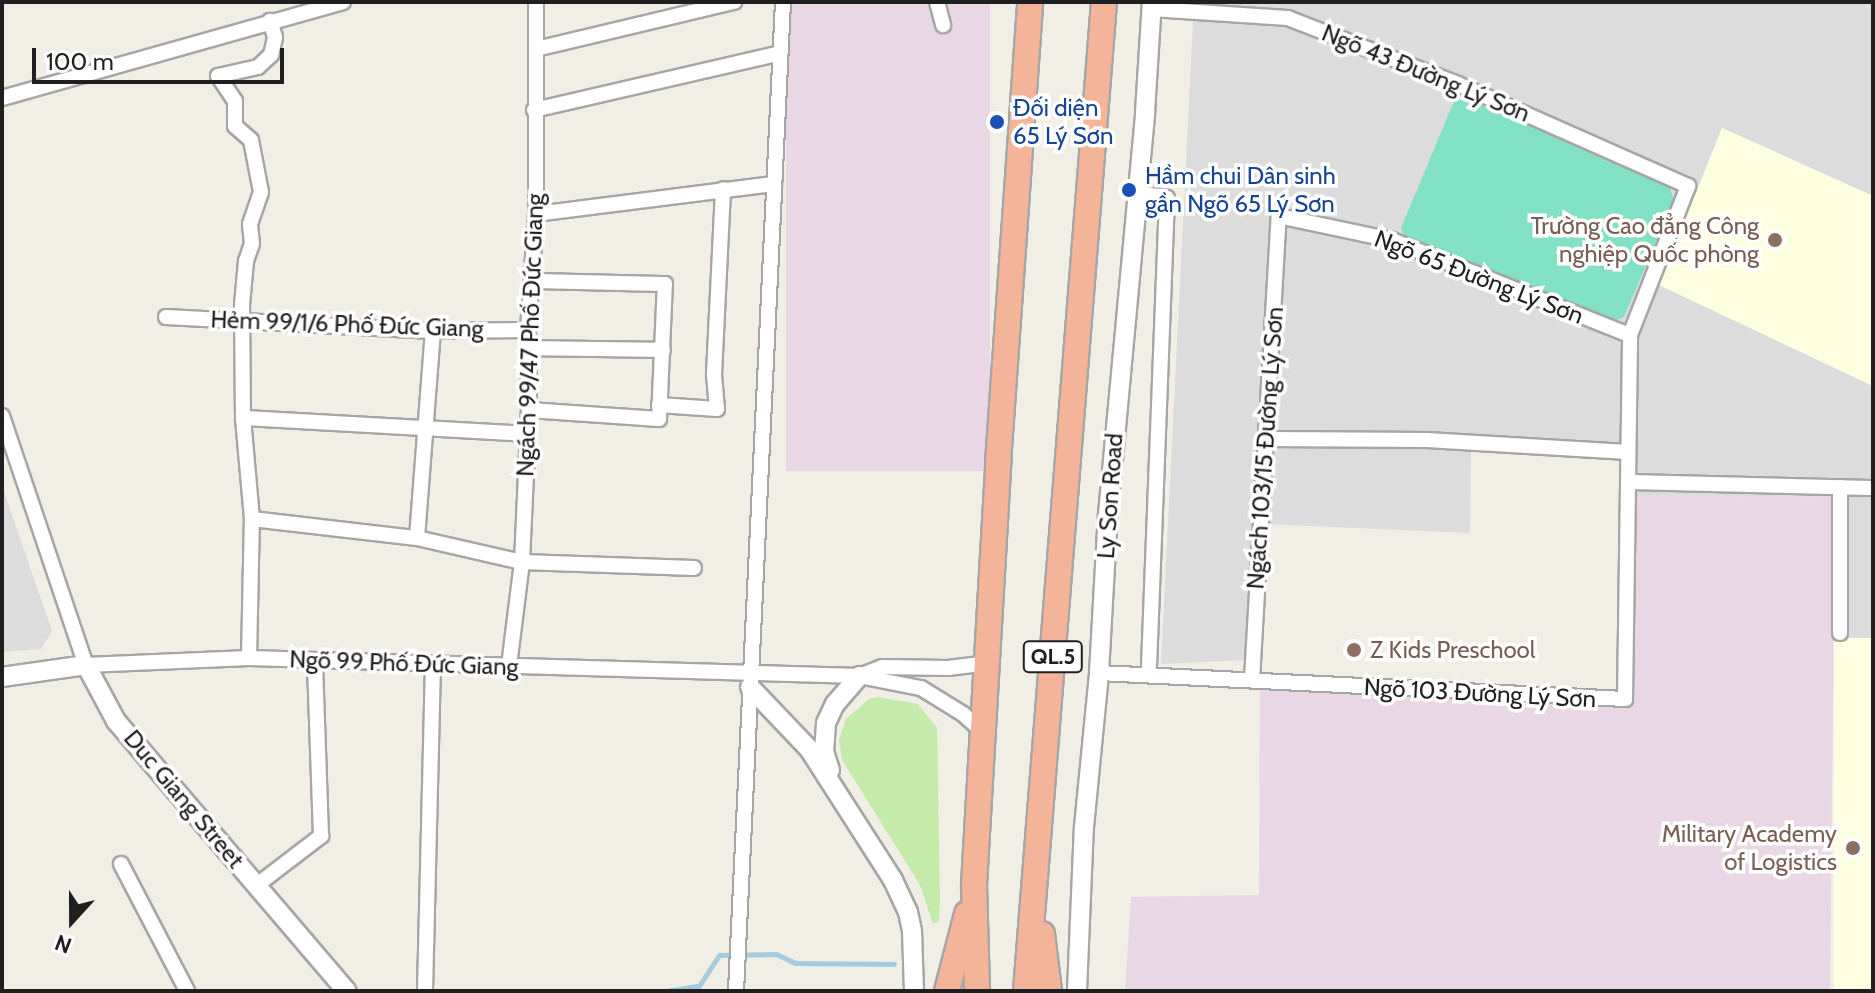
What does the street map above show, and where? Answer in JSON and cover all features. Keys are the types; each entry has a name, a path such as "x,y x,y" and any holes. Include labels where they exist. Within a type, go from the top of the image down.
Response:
{"highway":[{"name":"QL.5","path":"977,991 974,885 1030,2"},
{"name":"Ly Son Road","path":"1026,991 1037,884 1104,2"},
{"name":"Ly Son Road","path":"1037,884 1049,991"},
{"path":"947,991 974,885"}],"street":[{"path":"2,98 343,2"},
{"name":"Ngách 99/47 Phố Đức Giang","path":"509,666 522,562 529,410 528,330 536,214 536,2"},
{"path":"536,49 734,2"},
{"path":"736,991 783,2"},
{"path":"937,2 943,25"},
{"name":"Ngõ 43 Đường Lý Sơn","path":"1152,6 1288,18 1458,84 1688,186"},
{"name":"Ly Son Road","path":"1077,991 1084,827 1152,6"},
{"path":"249,658 252,519 243,418 243,320 246,261 252,244 250,224 261,192 251,140 235,126 235,101 218,76 258,67 271,55 275,37 270,21"},
{"path":"534,110 780,53"},
{"path":"536,214 774,184"},
{"name":"Ngõ 103 Đường Lý Sơn","path":"1099,673 1625,699 1630,335 1688,186"},
{"path":"529,410 659,412 717,409 714,374 723,189"},
{"path":"1137,193 1167,198 1149,675"},
{"name":"Ngõ 65 Đường Lý Sơn","path":"1279,216 1392,240 1630,335"},
{"name":"Ngách 103/15 Đường Lý Sơn","path":"1252,679 1256,563 1267,439 1279,216"},
{"path":"533,281 665,284 659,412"},
{"name":"Hẻm 99/1/6 Phố Đức Giang","path":"166,317 433,331 528,330"},
{"path":"417,538 433,331"},
{"path":"528,348 663,350"},
{"path":"2,416 6,443 86,665 2,677"},
{"path":"243,418 527,434"},
{"path":"1267,439 1427,440 1628,452"},
{"path":"1628,482 1873,488"},
{"path":"1840,487 1840,633"},
{"path":"252,519 417,538 522,562 694,568"},
{"name":"Ngõ 99 Phố Đức Giang","path":"86,665 249,658 723,673 750,680 859,676"},
{"path":"257,885 321,836 315,660"},
{"path":"860,830 828,768 824,733 835,704 859,676 882,667 948,668 987,663"},
{"path":"425,991 433,664"},
{"name":"Duc Giang Street","path":"86,665 116,721 347,991"},
{"path":"859,676 921,688 963,714 983,732"},
{"path":"750,680 803,742 893,880 908,912 914,952 914,991"},
{"path":"121,864 187,991"}],"shaded area":[{"path":"786,2 990,2 990,471 786,471"},
{"path":"1194,2 1873,2 1873,196 1722,128 1659,285 1873,386 1873,638 1834,640 1835,497 1636,495 1635,450 1471,438 1470,533 1262,524 1250,660 1161,664"},
{"name":"Trường Cao đẳng Công nghiệp Quốc phòng","path":"1722,128 1873,196 1873,386 1659,285"},
{"path":"2,486 52,631 41,649 2,652"},
{"path":"1636,495 1835,497 1830,991 1125,991 1131,897 1259,895 1260,690 1632,707"},
{"name":"Military Academy of Logistics","path":"1834,638 1873,638 1873,991 1834,991"}],"green space":[{"path":"1468,95 1666,177 1674,200 1624,317 1609,323 1406,242 1401,228 1455,99"},
{"path":"878,697 918,704 937,728 940,899 939,921 933,924 920,885 842,760 839,740 846,719 869,699"}],"waterway":[{"path":"666,991 699,986 719,955 776,954 795,963 894,964"}],"place":[{"name":"Đối diện 65 Lý Sơn","path":"997,122"},
{"name":"Hầm chui Dân sinh gần Ngõ 65 Lý Sơn","path":"1129,190"},
{"name":"Trường Cao đẳng Công nghiệp Quốc phòng","path":"1775,240"},
{"name":"Z Kids Preschool","path":"1354,650"},
{"name":"Military Academy of Logistics","path":"1853,848"}]}
